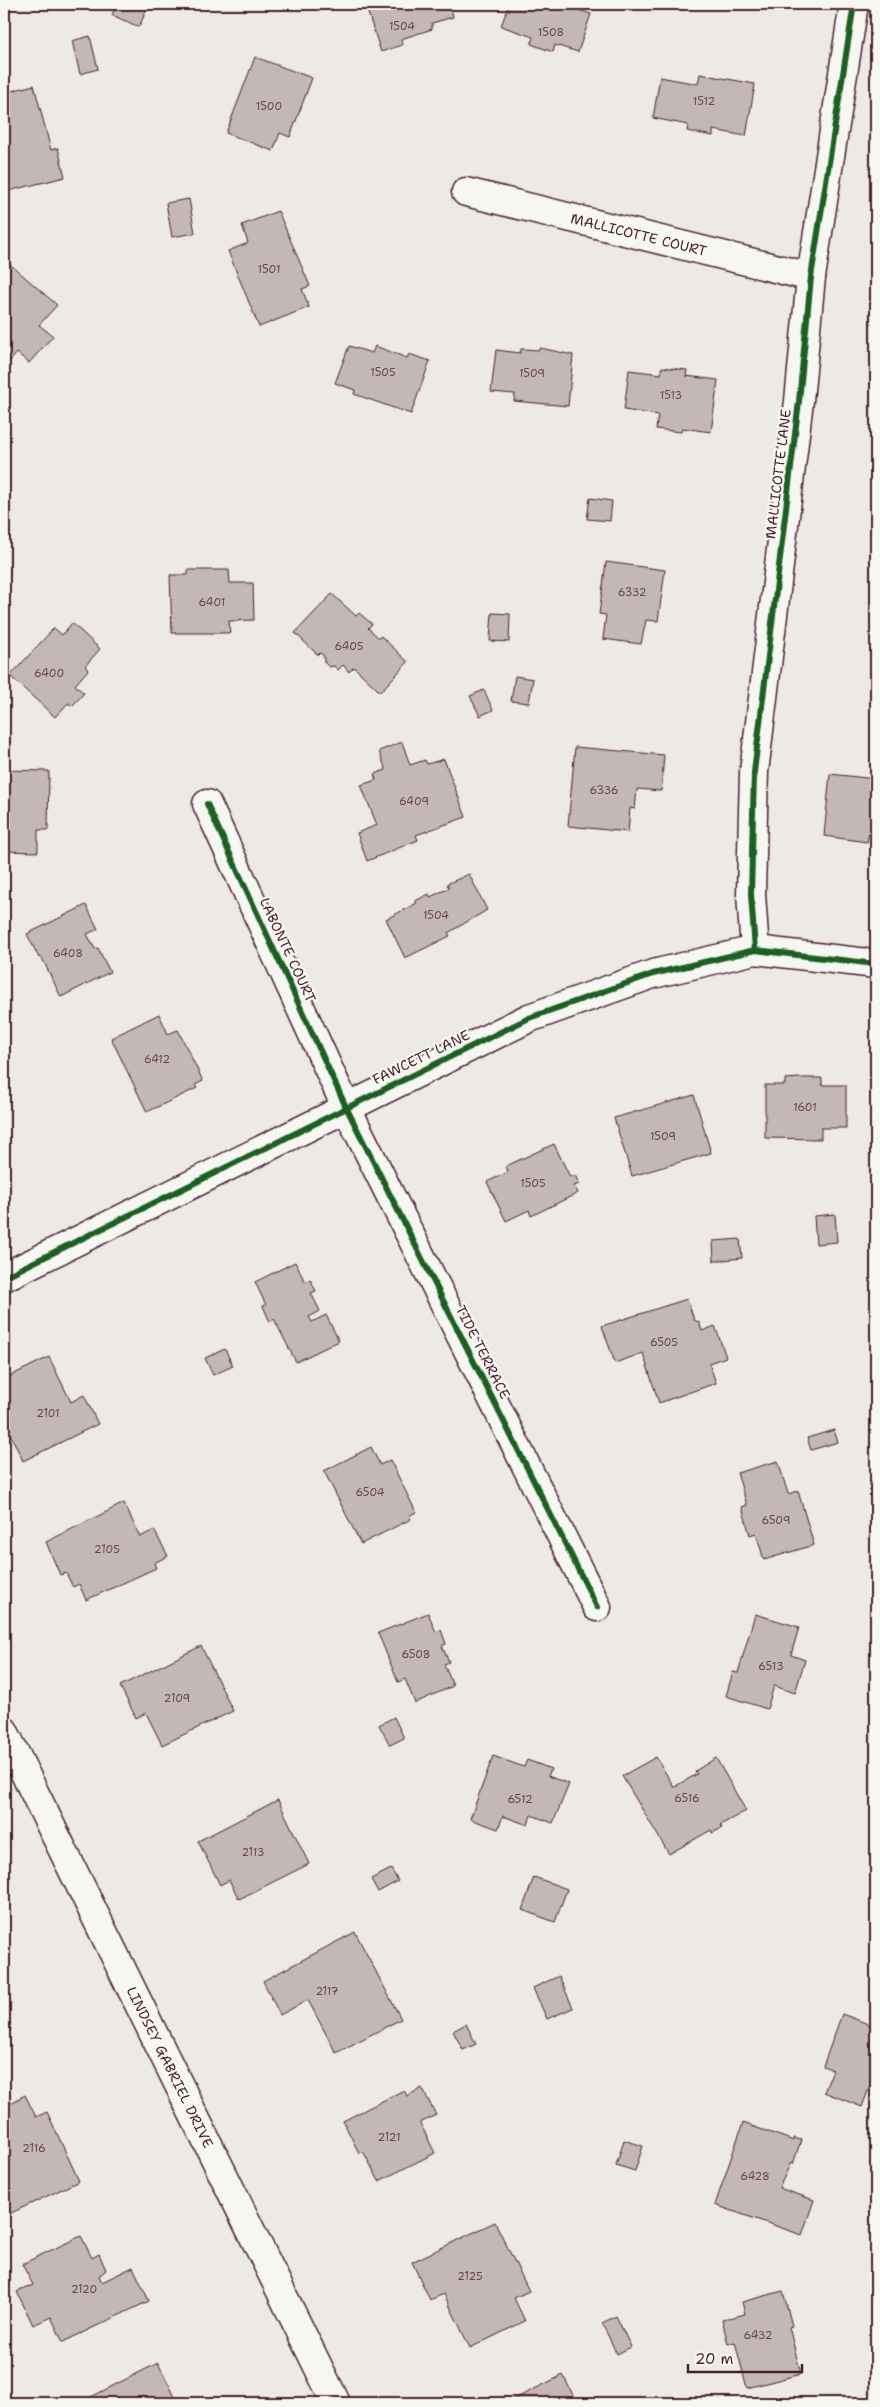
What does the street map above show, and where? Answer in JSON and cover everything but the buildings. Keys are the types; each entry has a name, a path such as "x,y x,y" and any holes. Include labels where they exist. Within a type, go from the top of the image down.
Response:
{"street":[{"name":"MALLICOTTE LANE","path":"755,950 751,894 754,772 799,402 811,277 854,4"},
{"name":"MALLICOTTE COURT","path":"466,192 811,277"},
{"name":"LABONTE COURT","path":"207,804 346,1107"},
{"name":"FAWCETT LANE","path":"4,1277 529,1018 653,974 755,950 876,964"},
{"name":"TIDE TERRACE","path":"346,1107 597,1607"},
{"name":"LINDSEY GABRIEL DRIVE","path":"4,1731 336,2403"}],"cycle path":[{"path":"755,950 751,894 754,772 799,401 811,277 854,4"},
{"path":"207,804 346,1107 597,1607"},
{"path":"4,1277 529,1018 653,974 755,950 876,964"}]}
